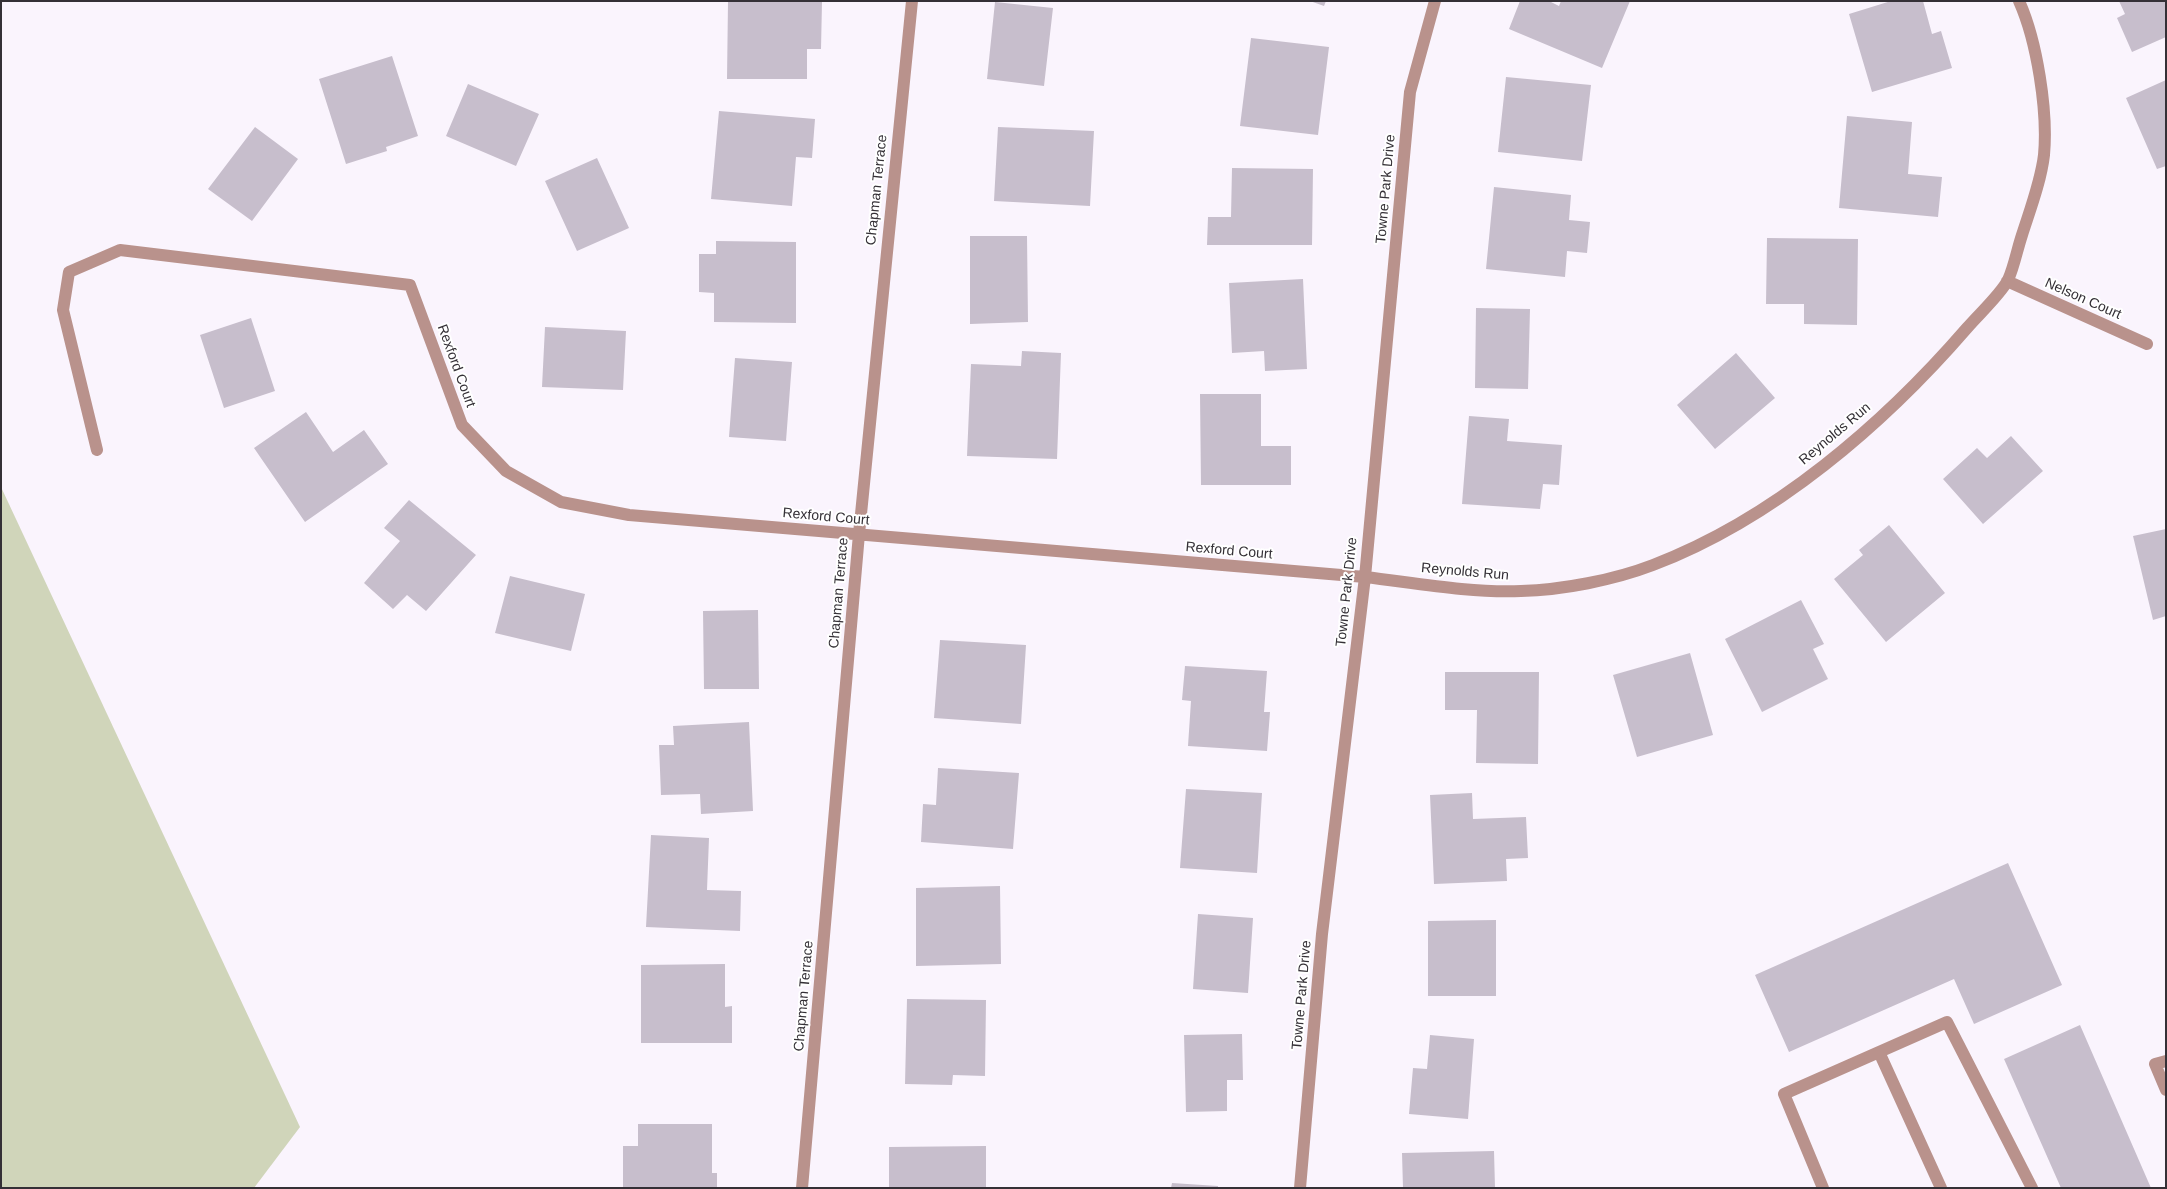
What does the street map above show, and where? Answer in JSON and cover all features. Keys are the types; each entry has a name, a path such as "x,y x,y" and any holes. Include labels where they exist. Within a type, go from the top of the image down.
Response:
{"street":[{"name":"Chapman Terrace","path":"802,1188 859,534 912,1"},
{"name":"Towne Park Drive","path":"1300,1188 1322,934 1364,577 1410,92 1434,1"},
{"name":"Reynolds Run","path":"1364,577 1464,588 1521,591 1583,584 1661,561 1709,539 1773,503 1824,465 1894,404 1948,350 2007,281 2044,155 2042,88 2027,18 2019,1"},
{"name":"Rexford Court","path":"98,450 63,310 69,272 120,250 410,285 462,425 506,470 560,502 629,516 1364,577"},
{"name":"Nelson Court","path":"2007,281 2147,344"},
{"path":"1823,1188 1784,1094 1946,1022 2032,1188"},
{"path":"1879,1052 1941,1188"},
{"path":"2166,1060 2155,1064 2166,1090"}],"green space":[{"path":"1,487 300,1127 254,1188 1,1188"}],"building":[{"path":"1310,1 1326,1 1324,6"},
{"path":"1520,1 1549,1 1559,6 1561,1 1630,1 1602,68 1509,29"},
{"path":"1891,1 1923,1 1932,34 1941,31 1952,68 1872,92 1849,14"},
{"path":"2119,1 2166,1 2166,37 2132,52 2117,18 2125,14"},
{"path":"728,2 822,2 821,49 807,49 807,79 727,79"},
{"path":"995,2 1053,8 1044,86 987,79"},
{"path":"1251,38 1329,47 1318,135 1240,126"},
{"path":"392,56 418,136 386,147 387,151 346,164 319,79"},
{"path":"1506,77 1591,85 1582,161 1498,152"},
{"path":"2166,80 2166,166 2157,169 2126,98"},
{"path":"468,84 539,114 516,166 446,136"},
{"path":"719,111 815,119 812,158 796,157 792,206 711,199"},
{"path":"1847,116 1912,122 1908,174 1942,177 1938,217 1839,208"},
{"path":"255,127 298,159 252,221 208,189"},
{"path":"998,127 1094,131 1090,206 994,201"},
{"path":"597,158 629,228 577,251 545,181"},
{"path":"1232,168 1313,169 1312,245 1207,245 1208,217 1231,217"},
{"path":"1494,187 1571,195 1569,220 1590,222 1587,253 1567,251 1565,277 1486,269"},
{"path":"970,236 1027,236 1028,322 970,324"},
{"path":"1767,238 1858,239 1857,325 1804,324 1804,304 1766,304"},
{"path":"716,241 796,242 796,323 714,322 714,293 699,292 699,254 716,254"},
{"path":"1303,279 1307,369 1265,371 1264,351 1232,353 1229,283"},
{"path":"1476,308 1530,309 1528,389 1475,388"},
{"path":"251,318 275,391 224,408 200,335"},
{"path":"545,327 626,331 623,390 542,387"},
{"path":"1022,351 1061,353 1057,459 967,456 971,364 1021,366"},
{"path":"1736,353 1775,398 1715,449 1677,405"},
{"path":"735,358 792,362 786,441 729,437"},
{"path":"1200,394 1261,394 1261,446 1291,446 1291,485 1201,485"},
{"path":"306,412 333,452 364,430 388,464 305,522 254,448"},
{"path":"1469,416 1509,419 1507,441 1562,445 1559,485 1543,484 1540,509 1462,504"},
{"path":"2011,436 2043,471 1983,524 1943,479 1977,448 1987,458"},
{"path":"409,500 476,555 426,611 407,595 393,609 364,583 400,541 384,528"},
{"path":"1889,525 1945,593 1886,642 1834,579 1863,555 1859,550"},
{"path":"2166,529 2166,616 2153,620 2133,536"},
{"path":"510,576 585,594 571,651 495,633"},
{"path":"1801,600 1824,644 1813,649 1828,679 1762,712 1725,639"},
{"path":"758,610 759,689 704,689 703,611"},
{"path":"940,640 1026,645 1021,724 934,718"},
{"path":"1690,653 1713,735 1637,757 1613,675"},
{"path":"1185,666 1267,671 1264,712 1270,712 1267,751 1188,746 1191,701 1182,700"},
{"path":"1445,672 1539,672 1538,764 1476,763 1477,710 1445,710"},
{"path":"749,722 753,811 701,814 700,794 661,795 659,745 674,745 673,726"},
{"path":"938,768 1019,773 1013,849 921,842 923,804 936,805"},
{"path":"1186,789 1262,793 1257,873 1180,868"},
{"path":"1472,793 1473,819 1526,817 1528,858 1506,859 1507,881 1434,884 1430,795"},
{"path":"651,835 709,838 707,890 741,891 740,931 646,927"},
{"path":"2008,863 2062,985 1974,1024 1954,979 1789,1052 1755,975"},
{"path":"1000,886 1001,964 916,966 916,888"},
{"path":"1198,914 1253,918 1248,993 1193,989"},
{"path":"1496,920 1496,996 1428,996 1428,921"},
{"path":"725,964 725,1007 732,1006 732,1043 641,1043 641,965"},
{"path":"907,999 986,1000 985,1076 953,1075 952,1085 905,1084"},
{"path":"2080,1025 2151,1188 2061,1188 2004,1059"},
{"path":"1242,1034 1243,1080 1227,1080 1227,1111 1186,1112 1184,1035"},
{"path":"1430,1035 1474,1039 1468,1119 1409,1114 1413,1068 1427,1069"},
{"path":"638,1124 712,1124 712,1173 717,1173 717,1188 623,1188 623,1146 638,1146"},
{"path":"986,1146 986,1188 889,1187 889,1147"},
{"path":"1494,1151 1495,1188 1403,1188 1402,1153"},
{"path":"1172,1183 1218,1186 1218,1188 1171,1188"}]}
